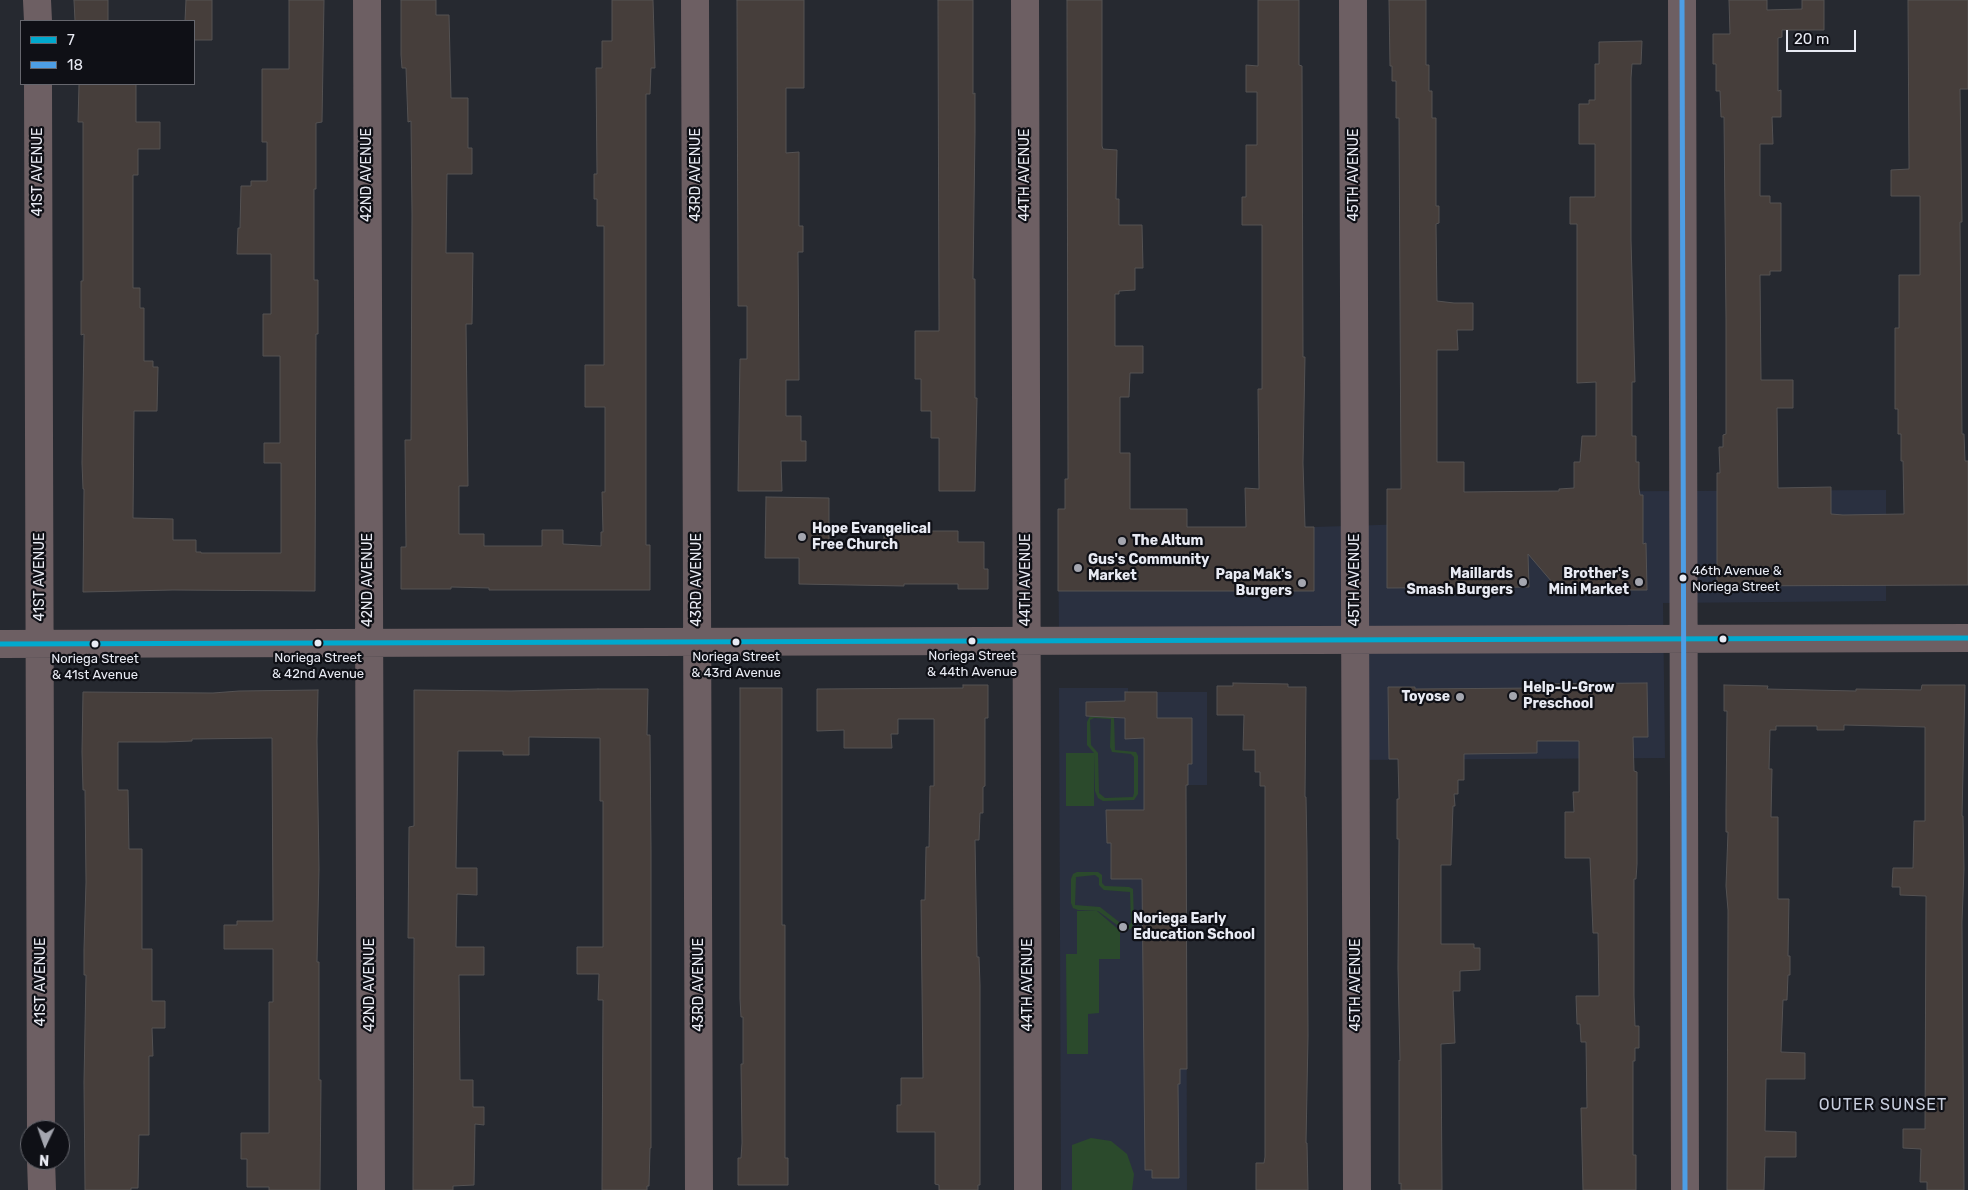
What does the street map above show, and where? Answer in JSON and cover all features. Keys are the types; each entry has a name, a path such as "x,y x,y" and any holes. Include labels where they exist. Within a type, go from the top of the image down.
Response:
{"street":[{"path":"38,0 38,20"},
{"name":"42ND AVENUE","path":"366,0 371,1190"},
{"name":"43RD AVENUE","path":"695,0 699,1190"},
{"name":"44TH AVENUE","path":"1025,0 1028,1190"},
{"name":"45TH AVENUE","path":"1353,0 1357,1190"},
{"path":"1682,0 1685,1190"},
{"name":"41ST AVENUE","path":"38,85 41,1120"},
{"path":"0,644 1968,638"},
{"path":"42,1170 42,1190"}],"shaded area":[{"path":"1886,490 1886,601 1663,603 1665,758 1356,760 1355,639 1059,640 1058,509 1187,509 1187,527 1314,527 1475,522 1475,492"},
{"name":"Noriega Early Education School","path":"1059,688 1128,688 1128,692 1207,692 1207,785 1186,785 1187,1190 1061,1190"}],"green space":[{"path":"1091,714 1114,717 1115,750 1136,752 1138,756 1138,794 1134,800 1103,801 1098,798 1095,791 1094,753 1087,745 1087,722","holes":["1094,718 1111,719 1110,747 1112,752 1131,754 1134,757 1133,797 1105,798 1099,793 1098,753 1091,745 1090,720"]},
{"path":"1066,753 1094,753 1094,806 1066,806"},
{"path":"1077,872 1098,872 1102,875 1102,883 1105,886 1129,887 1133,889 1134,923 1131,929 1124,930 1098,911 1073,908 1071,903 1071,879 1073,874","holes":["1095,875 1099,878 1099,885 1104,890 1130,892 1131,923 1128,926 1123,925 1100,907 1075,905 1076,877"]},
{"path":"1077,911 1097,911 1120,931 1120,959 1099,959 1099,1013 1088,1014 1088,1054 1067,1054 1066,954 1077,954"},
{"path":"1091,1138 1111,1141 1127,1154 1134,1174 1132,1190 1072,1190 1072,1145"}],"building":[{"path":"74,0 108,0 108,20 75,20"},
{"path":"186,0 212,0 212,40 195,40 195,20 185,20"},
{"path":"289,0 324,0 322,122 316,123 316,189 314,189 314,280 318,280 315,591 173,590 83,592 84,334 81,335 81,281 83,281 83,122 78,122 79,85 136,85 136,122 160,122 160,149 138,149 138,175 133,175 133,288 140,288 140,308 144,308 144,361 153,361 153,367 158,367 157,411 134,411 133,518 173,519 173,540 196,540 196,552 281,553 281,463 264,463 264,443 280,443 280,356 263,356 263,314 271,314 271,254 237,254 241,186 251,186 251,181 267,181 267,142 262,142 262,69 289,69"},
{"path":"401,0 436,0 436,15 449,15 451,98 468,98 468,148 472,148 472,174 447,174 446,253 473,253 472,324 466,324 468,486 459,486 459,534 484,534 484,546 542,546 542,530 563,530 563,544 601,546 601,532 603,532 602,492 605,492 605,407 585,407 585,365 604,365 604,226 597,226 597,199 594,199 594,174 597,174 596,68 602,68 602,41 612,41 612,0 653,0 655,68 651,68 650,94 646,94 646,545 650,545 650,590 489,590 489,588 451,587 451,589 401,589 401,547 406,547 405,440 411,440 412,214 411,121 408,122 406,68 402,68"},
{"path":"737,0 804,0 804,88 786,88 786,153 799,152 799,226 803,226 803,252 798,252 799,380 786,380 786,416 801,416 801,441 806,441 806,461 781,461 782,491 738,491 740,359 747,359 747,306 738,306"},
{"path":"938,0 973,0 975,133 973,279 975,279 975,398 977,398 975,491 939,491 939,438 931,438 931,411 921,411 921,379 915,379 915,331 939,331"},
{"path":"1067,0 1102,0 1102,146 1103,149 1117,150 1116,199 1119,199 1119,225 1142,225 1143,268 1135,268 1135,290 1119,291 1119,294 1115,294 1115,346 1143,346 1143,373 1130,373 1129,397 1120,397 1120,453 1130,453 1130,509 1187,509 1187,527 1246,527 1245,488 1259,489 1258,389 1262,389 1262,225 1242,225 1242,197 1246,197 1246,145 1257,145 1257,92 1246,92 1246,65 1258,66 1258,0 1299,0 1299,65 1302,66 1303,357 1305,357 1303,463 1305,527 1314,527 1314,591 1058,591 1058,509 1065,509 1065,479 1068,479"},
{"path":"1389,0 1426,0 1426,65 1429,65 1429,91 1432,91 1432,118 1436,118 1436,206 1439,206 1439,223 1436,224 1437,301 1473,303 1473,330 1457,330 1458,350 1437,350 1437,462 1464,462 1464,492 1559,491 1559,489 1574,488 1574,462 1580,462 1582,436 1596,436 1596,382 1577,383 1577,224 1570,224 1570,197 1595,197 1595,144 1579,144 1579,104 1589,104 1589,100 1595,100 1595,64 1599,64 1599,42 1642,41 1641,64 1632,64 1631,78 1631,240 1635,382 1632,382 1632,436 1636,436 1639,488 1640,495 1643,495 1643,544 1646,543 1647,590 1568,590 1564,596 1528,554 1529,587 1387,588 1387,489 1401,489 1399,118 1396,118 1396,81 1392,81 1392,66 1390,66"},
{"path":"1729,0 1767,0 1767,10 1802,9 1802,0 1824,0 1824,30 1782,30 1782,37 1778,38 1778,91 1781,90 1781,117 1772,117 1773,144 1760,144 1760,196 1770,196 1770,203 1781,203 1781,271 1770,271 1770,275 1760,275 1761,380 1793,380 1793,408 1777,408 1778,488 1831,487 1831,514 1843,515 1904,514 1901,434 1898,434 1898,409 1895,409 1895,328 1899,328 1899,275 1920,275 1920,196 1891,196 1891,170 1909,169 1908,0 1968,0 1968,89 1960,89 1962,222 1960,222 1962,434 1964,434 1965,461 1968,461 1968,585 1717,586 1717,473 1720,473 1719,447 1723,447 1723,435 1726,434 1726,319 1724,117 1721,117 1720,91 1716,91 1716,64 1713,64 1713,34 1730,34"},
{"path":"766,497 829,498 829,542 884,543 884,531 958,531 958,542 984,542 984,569 988,569 988,589 958,589 958,584 904,584 904,586 799,584 799,558 765,558"},
{"path":"1233,683 1288,684 1288,687 1306,687 1305,797 1308,1036 1306,1143 1308,1190 1256,1190 1256,1163 1264,1163 1265,1157 1265,786 1260,786 1260,772 1255,772 1255,750 1243,750 1244,715 1217,715 1217,686 1233,686"},
{"path":"1647,683 1648,737 1633,737 1634,771 1637,772 1637,864 1636,879 1634,879 1634,996 1635,1026 1639,1026 1639,1048 1635,1048 1635,1061 1633,1061 1633,1155 1636,1155 1636,1190 1583,1190 1581,1108 1587,1108 1586,1042 1581,1042 1580,1024 1577,1024 1576,996 1599,996 1598,933 1593,933 1590,858 1565,858 1565,812 1574,812 1573,792 1579,792 1579,741 1537,741 1537,753 1464,754 1464,780 1458,780 1458,794 1454,794 1455,806 1453,806 1451,865 1441,865 1441,944 1474,944 1474,948 1480,948 1480,970 1460,971 1460,991 1453,991 1455,1043 1441,1044 1442,1190 1401,1190 1401,1183 1399,1184 1398,759 1389,759 1388,687 1415,687 1415,689 1536,688 1536,684"},
{"path":"963,685 988,685 988,718 985,718 983,813 980,813 979,840 975,840 977,957 979,957 980,985 980,1185 978,1185 978,1190 939,1190 939,1185 935,1184 935,1132 897,1132 897,1105 901,1105 901,1078 923,1078 921,900 925,900 926,847 929,847 930,786 934,786 934,719 898,719 898,734 891,734 892,748 844,748 844,730 817,731 817,689 963,688"},
{"path":"1724,685 1768,686 1767,689 1856,691 1856,689 1921,690 1922,685 1965,685 1962,816 1964,869 1962,922 1964,1190 1927,1190 1927,1182 1920,1182 1921,1149 1903,1148 1903,1129 1925,1129 1926,896 1900,895 1900,887 1892,887 1893,868 1913,868 1914,821 1925,821 1925,727 1844,725 1844,730 1817,730 1817,726 1776,726 1776,730 1770,730 1769,769 1772,769 1771,817 1778,817 1778,899 1789,899 1788,956 1790,956 1790,975 1788,975 1787,1000 1783,1000 1781,1052 1805,1053 1805,1079 1766,1079 1765,1131 1796,1132 1796,1157 1765,1157 1764,1190 1727,1190 1728,910 1726,886 1728,832 1726,832 1727,711 1724,711"},
{"path":"740,688 782,688 782,925 785,925 785,1158 788,1158 788,1185 738,1185 738,1158 741,1158 742,1143 741,1064 743,1064 743,1017 741,1017 740,999"},
{"path":"648,689 647,735 650,735 651,850 651,1148 649,1186 647,1186 647,1190 602,1190 603,1000 598,1000 599,974 577,974 577,947 603,947 603,801 600,801 600,738 529,737 529,755 503,755 503,751 458,751 456,868 477,868 477,895 457,894 456,947 484,947 484,975 459,975 460,1080 473,1080 473,1107 484,1107 484,1125 475,1124 474,1185 453,1186 453,1190 413,1190 414,938 408,938 409,827 414,826 414,690 511,691"},
{"path":"318,690 319,869 317,962 319,962 319,1080 321,1080 320,1190 269,1190 269,1187 247,1187 247,1159 241,1159 241,1133 269,1133 269,1002 273,1002 273,949 224,949 224,925 237,925 237,921 273,921 272,738 118,742 118,790 128,790 129,849 142,849 142,949 152,949 152,1001 165,1001 165,1028 152,1028 153,1056 149,1056 149,1135 139,1135 138,1188 131,1188 131,1190 85,1190 84,1082 86,975 84,975 84,949 86,882 85,790 83,790 82,752 83,692 213,693"},
{"path":"1125,692 1157,692 1157,718 1192,718 1192,764 1188,764 1188,785 1186,785 1187,1069 1180,1069 1180,1084 1178,1084 1179,1178 1152,1178 1152,1170 1145,1170 1142,879 1111,879 1111,843 1107,843 1106,810 1144,810 1144,738 1125,739 1125,718 1086,716 1086,702 1125,701"}],"transit line":[{"name":"18","path":"1682,0 1685,1190"},
{"name":"7","path":"0,644 1968,638"}],"place":[{"name":"Hope Evangelical Free Church","path":"802,537"},
{"name":"The Altum","path":"1122,541"},
{"name":"Gus's Community Market","path":"1078,568"},
{"name":"46th Avenue & Noriega Street","path":"1683,578"},
{"name":"Maillards Smash Burgers","path":"1523,582"},
{"name":"Brother's Mini Market","path":"1639,582"},
{"name":"Papa Mak's Burgers","path":"1302,583"},
{"name":"Noriega Street & 44th Avenue","path":"972,641"},
{"name":"Noriega Street & 43rd Avenue","path":"736,642"},
{"name":"Noriega Street & 42nd Avenue","path":"318,643"},
{"name":"Noriega Street & 41st Avenue","path":"95,644"},
{"name":"Help-U-Grow Preschool","path":"1513,696"},
{"name":"Toyose","path":"1460,697"},
{"name":"Noriega Early Education School","path":"1123,927"}],"district":[{"name":"OUTER SUNSET","path":"1883,1105"}]}
